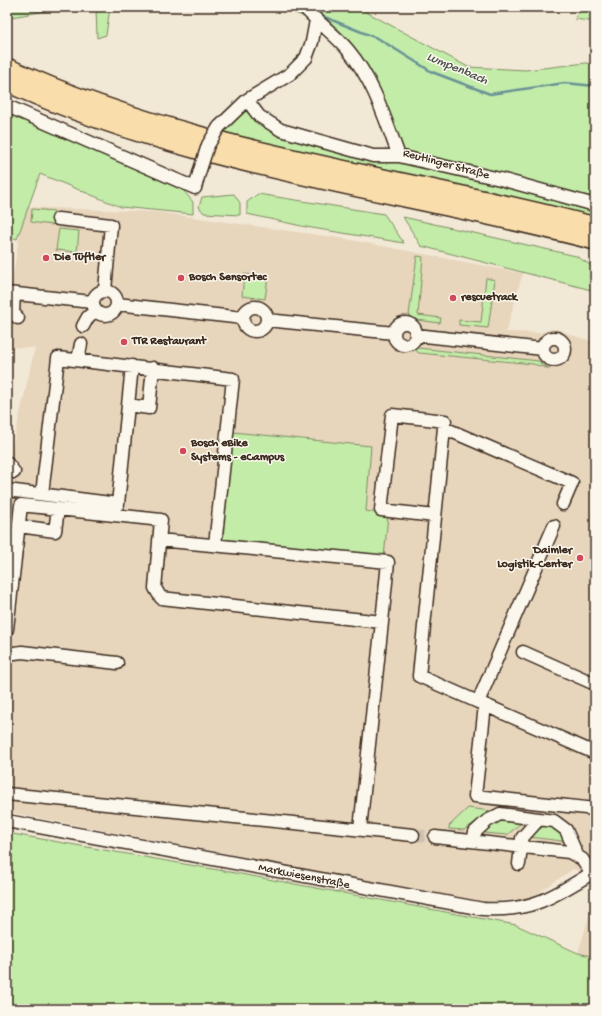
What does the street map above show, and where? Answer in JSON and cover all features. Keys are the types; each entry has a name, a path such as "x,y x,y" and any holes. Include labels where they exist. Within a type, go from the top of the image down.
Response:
{"highway":[{"path":"7,67 104,106 200,135 595,226"},
{"path":"7,83 108,124 219,156 595,242"}],"street":[{"name":"Reutlinger Straße","path":"304,7 347,49 365,73 374,91 399,156 500,179 595,205"},
{"path":"7,106 195,188 208,145 219,127 247,100 290,74 306,58 312,42 316,20"},
{"path":"247,100 259,116 281,130 372,156 399,156"},
{"path":"58,219 111,225 105,290"},
{"path":"18,318 13,312 10,294 94,307 100,314 110,314 117,304 116,298 112,292 105,290 96,294 94,307 83,326"},
{"path":"117,304 243,318 245,325 252,330 261,329 267,320 394,333 397,326 406,323 414,328 416,335 543,349"},
{"path":"78,360 81,344"},
{"path":"42,494 58,358 153,368 233,379 215,545"},
{"path":"7,490 118,504 132,366"},
{"path":"128,405 149,408 153,368"},
{"path":"435,516 381,510 392,415 445,421"},
{"path":"563,504 572,483 444,428 419,676 595,753"},
{"path":"7,629 23,492"},
{"path":"21,505 161,520 155,588 160,598 382,622"},
{"path":"19,526 55,531 58,509"},
{"path":"554,526 481,704 475,796 595,809"},
{"path":"159,540 388,562 360,829"},
{"path":"7,654 22,652 117,663"},
{"path":"522,652 595,684"},
{"path":"7,794 413,835"},
{"path":"473,841 475,832 487,821 500,814 554,821 563,826 577,855"},
{"path":"519,864 522,838 539,819"},
{"name":"Markwiesenstraße","path":"7,821 483,909 516,909 540,902 563,891 593,872"},
{"path":"435,837 569,852 582,859 593,872"}],"shaded area":[{"path":"24,207 156,212 346,239 521,273 523,272 506,332 540,333 557,329 595,342 595,879 573,869 531,898 484,902 7,812 7,471 35,348 7,347 7,312"},
{"path":"595,898 595,957 578,953"}],"green space":[{"path":"7,7 68,7 12,17 7,25"},
{"path":"96,7 110,7 106,35 97,38"},
{"path":"281,7 357,7 468,67 526,70 586,63 595,64 595,201 412,157 401,149 368,71 309,19"},
{"path":"580,10 595,10 595,22 575,19"},
{"path":"247,110 256,118 395,160 499,183 595,209 595,218 225,134 236,116"},
{"path":"7,112 183,190 193,202 193,214 121,207 40,174 17,239 7,236 7,192 11,178 7,164"},
{"path":"234,194 240,203 240,215 204,213 199,207 202,197"},
{"path":"258,194 384,214 404,243 306,227 247,214 247,202"},
{"path":"32,209 54,211 52,225 31,222"},
{"path":"403,217 576,256 595,268 595,291 421,246"},
{"path":"59,229 79,231 77,252 56,250"},
{"path":"417,256 423,257 418,315 441,318 440,323 417,320 409,315"},
{"path":"244,274 268,277 265,299 242,296"},
{"path":"486,278 495,280 488,328 459,325 459,320 481,322"},
{"path":"418,348 539,361 541,364 550,369 533,364 419,353 415,350"},
{"path":"233,432 371,446 366,511 388,515 384,558 221,539"},
{"path":"468,808 491,811 464,830 449,829 449,826"},
{"path":"498,820 518,822 520,824 507,835 485,833 486,827"},
{"path":"544,826 553,826 563,835 562,841 529,837"},
{"path":"7,833 230,872 516,925 578,953 595,957 595,1009 7,1009"}],"waterway":[{"name":"Lumpenbach","path":"322,16 379,39 432,72 490,94 565,83 595,86"}],"tunnel":[{"path":"413,835 435,837"}],"place":[{"name":"Die Tüftler","path":"46,258"},
{"name":"Bosch Sensortec","path":"181,278"},
{"name":"rescuetrack","path":"453,298"},
{"name":"TTR Restaurant","path":"124,342"},
{"name":"Bosch eBike Systems - eCampus","path":"183,451"},
{"name":"Daimler Logistik-Center","path":"580,558"}]}
